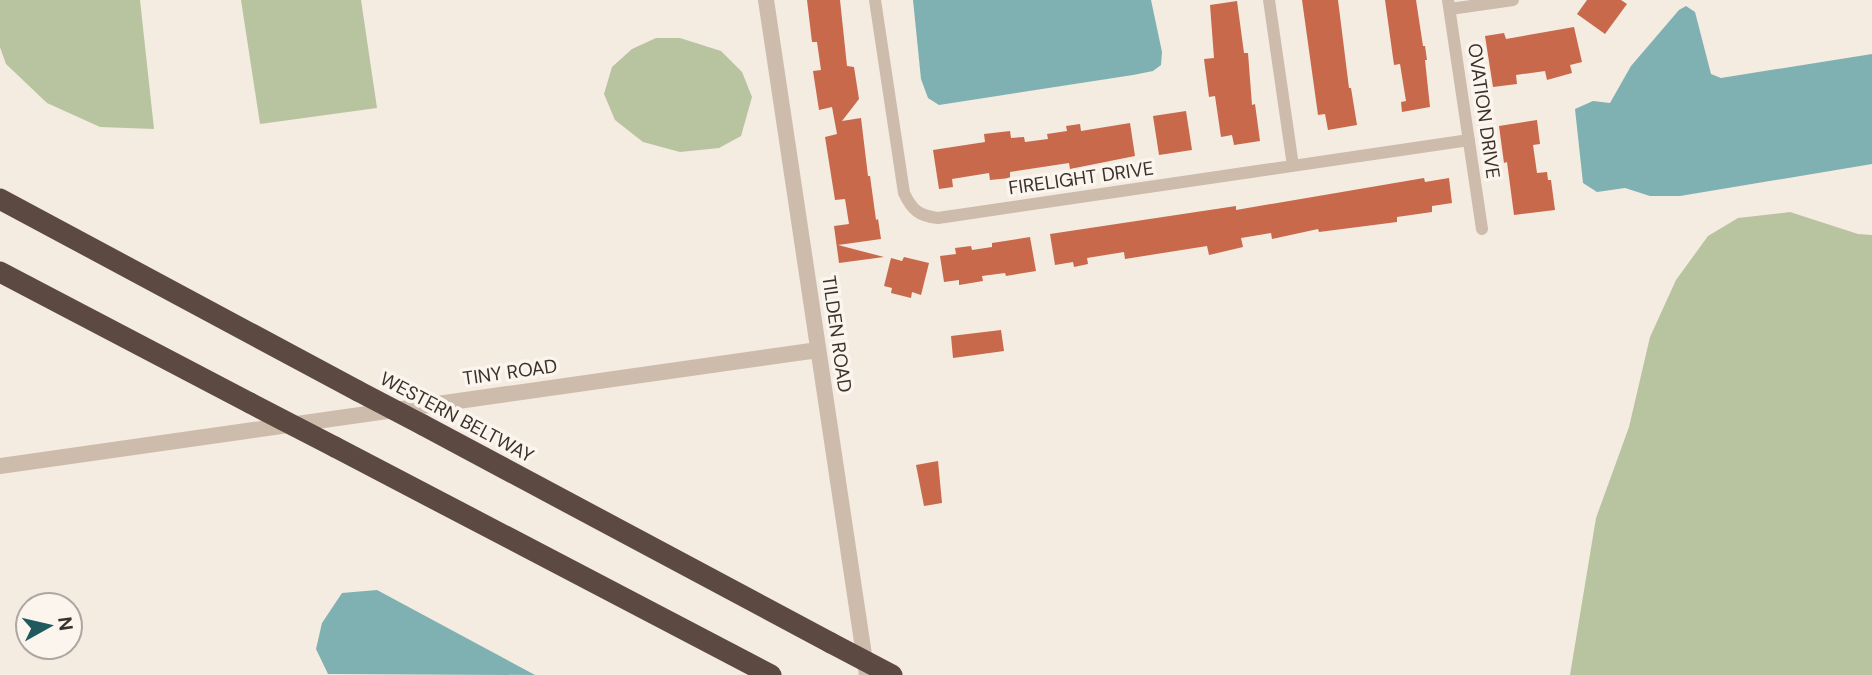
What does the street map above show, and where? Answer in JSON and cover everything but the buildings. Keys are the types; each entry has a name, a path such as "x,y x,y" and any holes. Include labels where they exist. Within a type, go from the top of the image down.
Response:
{"highway":[{"name":"WESTERN BELTWAY","path":"0,199 892,675"},
{"path":"0,272 771,675"}],"street":[{"name":"TILDEN ROAD","path":"766,0 867,675"},
{"name":"FIRELIGHT DRIVE","path":"875,0 904,193 911,207 922,216 938,218 1469,141"},
{"path":"1269,0 1293,166"},
{"path":"1449,5 1513,0"},
{"name":"OVATION DRIVE","path":"1449,5 1482,229"},
{"name":"TINY ROAD","path":"0,466 818,350"}],"green space":[{"path":"0,0 140,0 154,129 100,127 47,103 6,64 0,47"},
{"path":"241,0 361,0 377,108 260,124"},
{"path":"656,38 680,38 721,51 742,72 752,97 741,136 719,148 680,152 643,142 615,120 604,94 612,67 632,49"},
{"path":"1790,212 1858,234 1872,235 1872,675 1570,675 1596,518 1629,427 1650,337 1676,280 1708,236 1738,218"}],"water":[{"path":"913,0 1151,0 1162,52 1161,65 1153,71 1133,75 939,105 928,98 921,79"},
{"path":"1686,6 1695,12 1711,74 1721,78 1872,54 1872,164 1680,196 1650,196 1625,188 1597,192 1583,183 1575,109 1593,101 1610,103 1631,66 1679,10"},
{"path":"377,590 535,675 328,674 316,649 322,623 342,593"}]}
